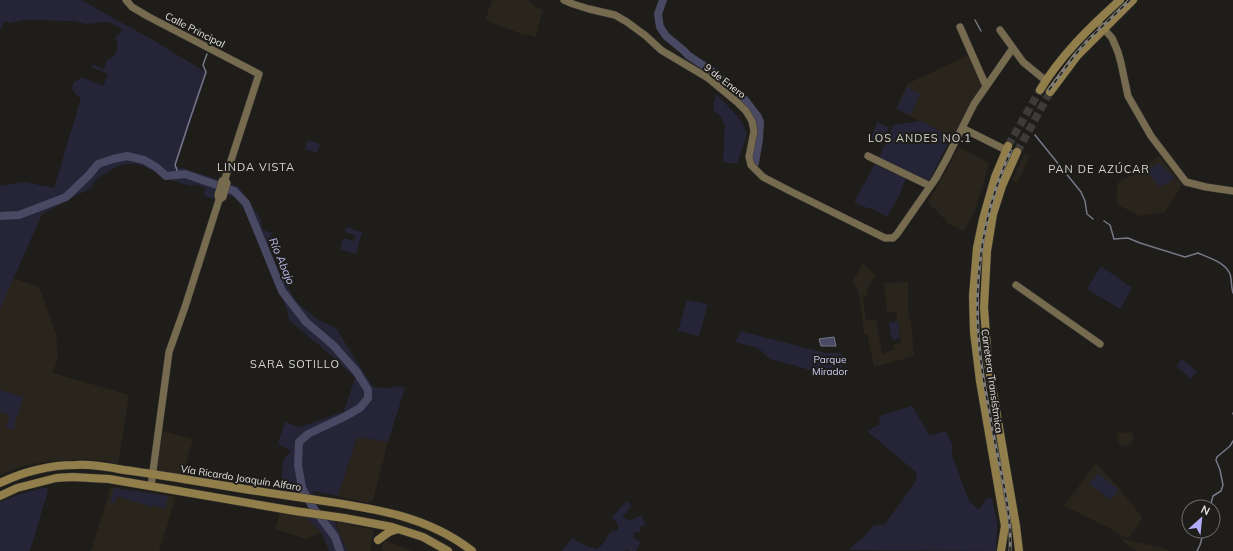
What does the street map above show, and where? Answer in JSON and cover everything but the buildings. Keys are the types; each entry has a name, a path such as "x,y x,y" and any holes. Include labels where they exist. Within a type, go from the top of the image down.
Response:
{"main road":[{"path":"1040,90 1045,80 1062,58 1097,21 1120,0"},
{"path":"1050,92 1077,56 1133,0"},
{"name":"Carretera Transístmica","path":"1002,551 1005,526 975,347 973,302 976,262 983,219 991,188 1007,148"},
{"name":"Carretera Transístmica","path":"1017,152 1002,186 993,214 987,251 984,306 988,363 1018,538 1018,551"},
{"name":"Vía Ricardo Joaquín Alfaro","path":"0,483 12,478 60,466 93,465 282,496 374,509 404,516 425,524 449,535 472,551"},
{"path":"0,496 18,488 56,478 78,477 109,479 382,525 399,529 428,540 448,551"},
{"path":"341,517 368,516 371,515 374,509"},
{"path":"382,525 385,512"},
{"path":"1005,526 1006,551"},
{"path":"378,540 389,532 399,529"}],"street":[{"name":"Calle Principal","path":"126,0 132,7 149,17 259,74 186,307 170,352 153,474"},
{"name":"9 de Enero","path":"564,0 573,4 615,15 635,27 661,50 708,78 722,89 741,107 752,121 754,131 749,157 751,165 763,177 885,238 890,238 897,234 928,189"},
{"path":"1097,21 1112,38 1122,63 1128,96 1160,150 1186,182 1233,192"},
{"path":"960,27 986,86"},
{"path":"1000,30 1023,62 1045,80"},
{"path":"868,156 928,189 945,161 974,104 1013,48"},
{"path":"962,128 1007,148"},
{"path":"1016,284 1100,344"},
{"path":"151,486 153,474"}],"shaded area":[{"path":"492,0 528,0 543,10 536,37 524,35 485,20"},
{"path":"969,55 984,86 955,139 896,109 907,84"},
{"path":"959,147 989,163 976,208 964,231 949,224 928,202"},
{"path":"1024,154 1030,156 1017,183 1012,180"},
{"path":"1159,156 1182,185 1165,212 1140,216 1120,206 1116,201 1118,183 1125,178 1132,176"},
{"path":"42,214 13,278 39,287 56,334 58,356 53,373 129,395 118,464 106,461 82,459 43,462 20,467 0,475 0,220"},
{"path":"863,264 876,275 866,291 868,293 863,299 866,320 876,320 882,354 894,349 893,345 901,342 896,312 887,312 884,283 908,282 908,310 911,323 914,356 874,367 867,334 864,334 860,299 857,288 852,282"},
{"path":"163,431 193,439 183,474 157,470"},
{"path":"1132,432 1134,439 1128,446 1125,447 1119,444 1117,433"},
{"path":"357,437 388,442 373,500 367,503 338,496"},
{"path":"1096,463 1119,488 1143,518 1129,538 1121,536 1109,528 1064,506"},
{"path":"111,487 176,497 159,551 91,551"},
{"path":"280,513 305,516 322,533 306,539 275,529"},
{"path":"337,522 374,530 370,551 347,551 337,528"},
{"path":"1123,539 1171,551 1137,551 1122,541"},
{"path":"384,540 412,551 381,551"}],"green space":[{"path":"0,0 82,0 153,40 207,73 176,166 220,180 214,199 204,196 205,188 194,184 192,186 185,185 141,165 125,164 116,167 95,181 91,188 42,214 0,309 0,186 25,182 54,188 81,98 77,96 72,89 74,82 82,77 103,86 108,74 91,67 92,64 104,69 107,60 113,57 117,51 117,41 115,38 123,30 110,22 87,24 72,21 23,20 9,23 5,21 0,30"},
{"path":"907,87 920,94 910,115 897,109"},
{"path":"716,94 742,122 747,134 737,164 723,162 725,125 720,116 713,110"},
{"path":"921,121 951,137 929,181 879,158 893,125"},
{"path":"877,122 889,127 881,145 870,140"},
{"path":"308,140 320,144 317,153 305,149"},
{"path":"1159,163 1175,178 1160,187 1146,172"},
{"path":"875,164 906,178 901,192 887,217 873,209 854,202"},
{"path":"228,183 239,187 262,221 261,225 263,230 272,233 268,244 280,274 297,302 317,319 336,328 373,387 388,388 398,386 405,388 388,442 357,437 338,496 314,491 312,496 285,491 281,487 283,460 291,451 278,444 285,422 299,427 344,411 355,378 289,320 287,309 274,282 245,211 236,198 225,194"},
{"path":"346,227 362,232 356,254 340,249 343,238 354,241 356,236 345,232"},
{"path":"1101,266 1132,288 1120,309 1087,289"},
{"path":"687,300 708,304 699,336 678,331"},
{"path":"898,321 900,338 892,340 889,323"},
{"name":"Parque Mirador","path":"741,331 825,353 841,353 841,370 832,377 770,359 758,348 735,342"},
{"path":"1182,359 1197,371 1191,379 1176,366"},
{"path":"0,390 23,397 13,430 6,428 10,415 0,412"},
{"path":"912,406 929,435 946,431 953,446 952,455 969,501 979,510 986,499 992,498 997,524 996,551 850,550 871,530 873,526 885,524 916,481 917,473 867,431 880,424 879,416"},
{"path":"1098,473 1119,490 1110,500 1089,483"},
{"path":"47,488 48,491 30,551 0,551 0,502 20,494"},
{"path":"114,488 168,496 165,509 153,505 152,507 117,496 115,503 110,501"},
{"path":"627,501 632,506 622,517 632,520 641,515 646,524 640,527 640,532 634,533 633,538 641,542 636,551 629,551 627,549 625,551 562,551 572,538 586,546 596,549 602,545 611,531 616,531 618,529 617,523 612,517"},
{"path":"305,516 335,521 347,551 329,551 322,533"}],"water":[{"path":"834,337 836,346 821,346 819,339"}],"waterway":[{"path":"663,0 658,14 660,27 666,36 689,56 712,71 745,100 758,117 760,122 759,139 755,163"},
{"path":"975,20 981,31"},
{"path":"179,175 175,165 206,72 203,65 207,54"},
{"path":"1035,135 1081,192 1085,201 1087,214 1093,219"},
{"name":"Río Abajo","path":"0,216 19,215 66,197 98,164 127,156 144,160 156,167 166,176 185,174 234,191 246,203 282,291 306,322 333,345 356,371 368,390 368,398 360,408 308,434 299,442 298,465 302,488 312,506 335,537 340,551"},
{"path":"1104,221 1110,225 1114,239 1128,238 1185,257 1198,253 1221,263 1230,274 1233,293"},
{"path":"1212,499 1213,496 1221,491 1223,485 1216,460 1217,457 1230,446 1233,441"},
{"path":"1197,551 1202,539"}],"tunnel":[{"path":"1008,146 1040,90"},
{"path":"1017,152 1050,92"}],"railway":[{"path":"1049,90 1087,41 1130,0"},
{"path":"1010,551 1008,508 981,364 977,301 986,224 1001,175 1011,151"}],"district":[{"name":"LOS ANDES NO.1","path":"920,138"},
{"name":"LINDA VISTA","path":"256,167"},
{"name":"PAN DE AZÚCAR","path":"1099,169"},
{"name":"SARA SOTILLO","path":"295,364"}]}
